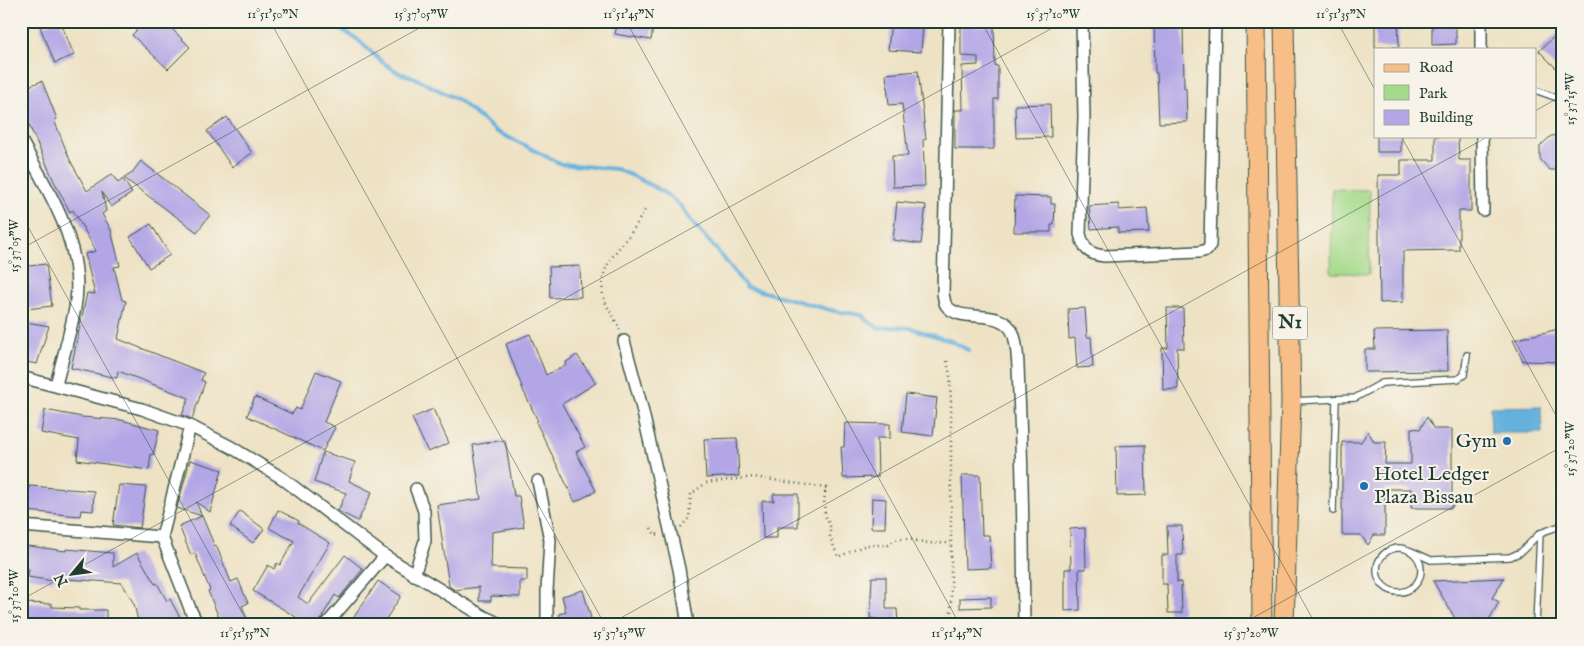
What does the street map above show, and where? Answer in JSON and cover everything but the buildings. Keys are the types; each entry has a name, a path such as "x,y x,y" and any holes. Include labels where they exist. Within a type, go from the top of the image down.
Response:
{"main road":[{"name":"N1","path":"1256,21 1261,622"},
{"name":"N1","path":"1284,21 1291,401 1286,620"}],"street":[{"path":"950,21 943,294 946,305 953,312 994,318 1006,324 1013,334 1016,351 1020,416 1024,625"},
{"path":"1082,21 1084,117 1080,234 1082,243 1087,250 1094,255 1104,256 1200,252 1207,250 1210,245 1215,21"},
{"path":"1481,21 1481,48"},
{"path":"1482,138 1483,210"},
{"path":"21,140 59,212 75,260 75,306 56,385"},
{"path":"624,340 641,404 679,569 688,625"},
{"path":"21,377 142,409 190,426 231,447 282,478 385,556 483,616 502,625"},
{"path":"190,426 162,537 190,611 198,625"},
{"path":"538,481 550,540 547,625"},
{"path":"414,575 425,541 424,511 416,489"},
{"path":"21,526 162,537"},
{"path":"326,625 385,556"}],"lane":[{"path":"1536,90 1563,100"},
{"path":"1291,401 1355,398 1382,383 1458,379 1464,375 1467,356"},
{"path":"1333,512 1336,399"},
{"path":"1411,551 1419,560 1421,569 1419,579 1408,590 1400,592 1383,585 1378,575 1378,564 1383,554 1393,548 1404,548 1411,551 1431,560 1510,557 1521,552 1540,533 1563,525"},
{"path":"1536,625 1540,533"}],"path":[{"path":"624,340 618,325 608,309 603,294 604,276 610,258 631,232 645,210"},
{"path":"947,361 950,375 951,403 951,625"},
{"path":"651,528 655,535 683,527 689,518 691,494 706,483 754,477 826,488 824,500 825,516 830,526 830,537 838,557 866,545 888,545 892,540 901,538 928,543 951,543"}],"green space":[{"path":"1332,189 1370,190 1369,274 1331,273"}],"water":[{"path":"1541,406 1542,433 1491,433 1490,407"}],"waterway":[{"path":"328,21 357,39 382,62 399,73 413,77 458,100 497,132 561,164 616,169 660,190 680,205 746,287 834,311 862,315 879,328 910,328 951,341 968,350"}],"place":[{"name":"Gym","path":"1507,441"},
{"name":"Hotel Ledger Plaza Bissau","path":"1364,486"}]}
